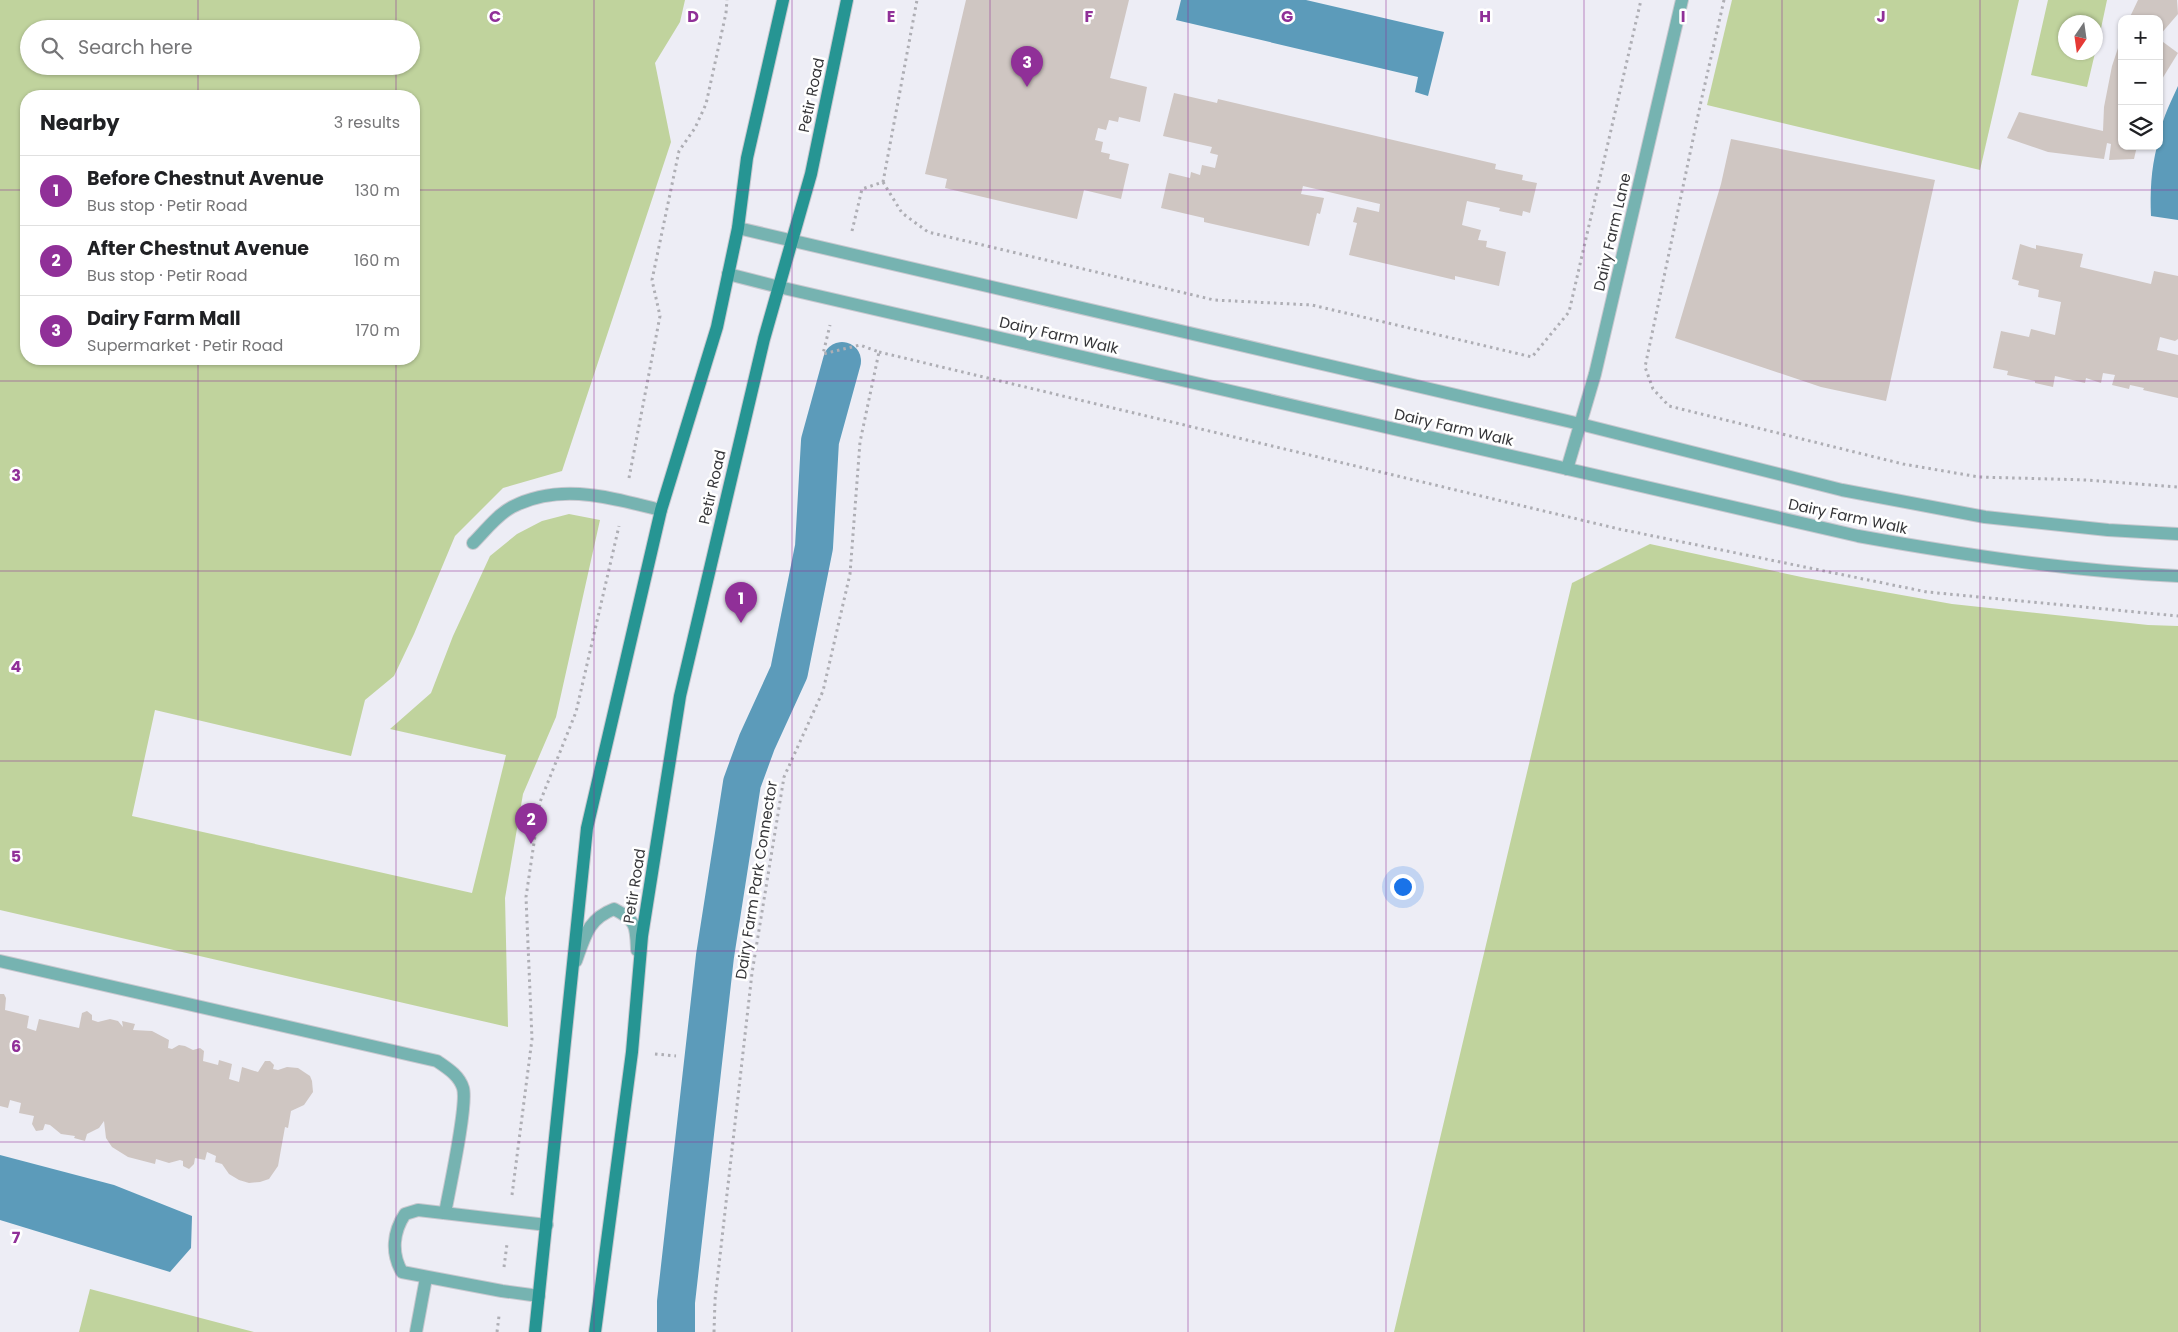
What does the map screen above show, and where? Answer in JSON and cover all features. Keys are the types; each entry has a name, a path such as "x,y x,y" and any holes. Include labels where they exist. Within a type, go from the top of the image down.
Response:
{"main road":[{"name":"Petir Road","path":"535,1332 587,828 661,510 717,327 738,228 747,158 783,0"},
{"name":"Petir Road","path":"595,1332 632,1052 642,936 680,696 762,348 811,174 846,0"}],"street":[{"name":"Dairy Farm Lane","path":"1567,469 1595,374 1682,0"},
{"name":"Dairy Farm Walk","path":"738,228 1580,424 1842,490 1985,516 2108,530 2178,534"},
{"name":"Dairy Farm Walk","path":"728,274 779,288 1858,536 1953,553 2107,573 2178,576"},
{"path":"473,543 511,507 561,493 591,494 661,510"},
{"name":"Petir Road","path":"572,975 586,931 600,914 614,909 630,917 636,932 638,988"},
{"path":"0,961 436,1061 455,1074 463,1088 463,1108 445,1213"},
{"path":"539,1296 426,1278 402,1272 396,1261 394,1245 398,1224 405,1214 418,1210 547,1225"},
{"path":"416,1332 426,1278"}],"path":[{"path":"497,1332 532,1039 526,897 540,802 576,712 625,502 660,316 652,280 679,151 695,128 706,104 726,13 726,0"},
{"path":"917,0 884,182 902,213 928,232 1214,300 1312,305 1532,357 1568,312 1641,0"},
{"path":"1724,0 1645,367 1653,389 1669,406 1903,464 1979,477 2087,480 2178,487"},
{"path":"862,189 884,182"},
{"path":"823,354 860,345 878,352 1601,525 1927,592 2178,616"},
{"name":"Dairy Farm Park Connector","path":"714,1332 715,1300 752,973 784,777 823,691 850,574 860,442 878,352"}],"green space":[{"path":"0,0 685,0 680,22 655,63 671,142 562,471 503,488 455,536 414,634 394,676 365,700 351,756 155,710 132,816 472,893 506,755 390,729 431,693 453,636 490,556 517,534 542,521 569,514 600,520 556,717 523,794 505,898 508,1027 0,910"},
{"path":"1732,0 2019,0 1980,170 1707,105"},
{"path":"2048,0 2107,0 2103,19 2103,15 2058,15 2058,60 2093,60 2087,87 2031,75"},
{"path":"1650,544 1806,578 1952,604 2148,625 2178,626 2178,1332 1394,1332 1572,583"},
{"path":"90,1289 254,1332 79,1332"}],"water":[{"path":"1181,0 1306,0 1444,32 1428,96 1415,92 1418,77 1176,20"},
{"path":"2178,86 2178,220 2151,216 2153,164 2156,150 2163,150 2163,122"},
{"path":"0,1155 114,1185 192,1216 191,1248 170,1272 0,1220"}],"building":[{"path":"966,0 1129,0 1110,78 1147,87 1140,122 1119,117 1118,122 1109,120 1106,130 1098,128 1095,140 1103,142 1101,152 1110,154 1109,159 1129,164 1121,199 1084,190 1077,219 945,188 947,179 925,174"},
{"path":"2138,0 2177,0 2178,14 2163,31 2163,15 2131,15"},
{"path":"2163,42 2178,53 2163,77"},
{"path":"2118,48 2118,150 2136,150 2134,159 2109,160 2111,144 2107,143 2104,159 2048,152 2007,138 2019,112 2103,131 2104,107 2112,66"},
{"path":"1174,93 1217,103 1218,99 1496,164 1495,169 1523,175 1522,180 1537,183 1530,213 1523,211 1522,216 1499,211 1500,208 1467,201 1462,225 1481,230 1478,240 1487,241 1486,247 1506,252 1499,286 1455,276 1455,280 1349,255 1357,223 1353,222 1357,207 1379,212 1380,204 1303,186 1301,194 1324,198 1320,214 1317,213 1309,246 1204,222 1204,218 1161,208 1169,173 1190,178 1191,172 1200,175 1202,165 1215,168 1218,155 1210,153 1212,147 1163,136"},
{"path":"1731,139 1935,180 1886,401 1821,387 1675,338 1721,184"},
{"path":"2020,244 2036,249 2036,245 2083,254 2080,267 2151,284 2154,271 2178,276 2178,339 2175,341 2160,337 2157,350 2178,355 2178,398 2130,385 2129,389 2112,385 2115,375 2103,373 2101,383 2086,378 2085,383 2055,376 2053,387 2007,375 2008,371 1993,368 2001,331 2029,337 2031,329 2055,335 2061,302 2038,297 2039,290 2018,285 2019,281 2012,279"},
{"path":"0,994 4,994 6,998 5,1010 29,1016 27,1028 36,1031 39,1019 79,1028 82,1013 87,1011 92,1015 92,1020 98,1022 110,1019 118,1021 123,1027 122,1021 135,1024 133,1030 152,1031 169,1040 168,1048 172,1049 179,1045 193,1050 200,1048 204,1051 203,1061 218,1065 219,1060 232,1064 229,1079 239,1082 242,1067 258,1072 265,1061 270,1061 274,1065 273,1069 298,1068 310,1076 313,1092 304,1105 291,1111 288,1128 285,1127 278,1166 269,1179 260,1182 249,1183 239,1180 229,1174 222,1164 215,1162 216,1156 207,1152 205,1160 195,1158 194,1164 189,1169 183,1166 183,1161 180,1160 169,1163 156,1159 155,1164 128,1157 112,1147 106,1138 104,1121 99,1128 87,1134 85,1141 74,1138 75,1136 61,1134 50,1125 45,1124 43,1130 36,1131 32,1124 34,1116 19,1113 21,1103 10,1100 8,1108 0,1106"}],"waterway":[{"path":"676,1332 676,1302 715,956 742,783 757,742 789,672 814,547 820,441 842,361"}],"place":[{"name":"Dairy Farm Mall","path":"1027,87"},
{"name":"Before Chestnut Avenue","path":"741,623"},
{"name":"After Chestnut Avenue","path":"531,844"}]}
